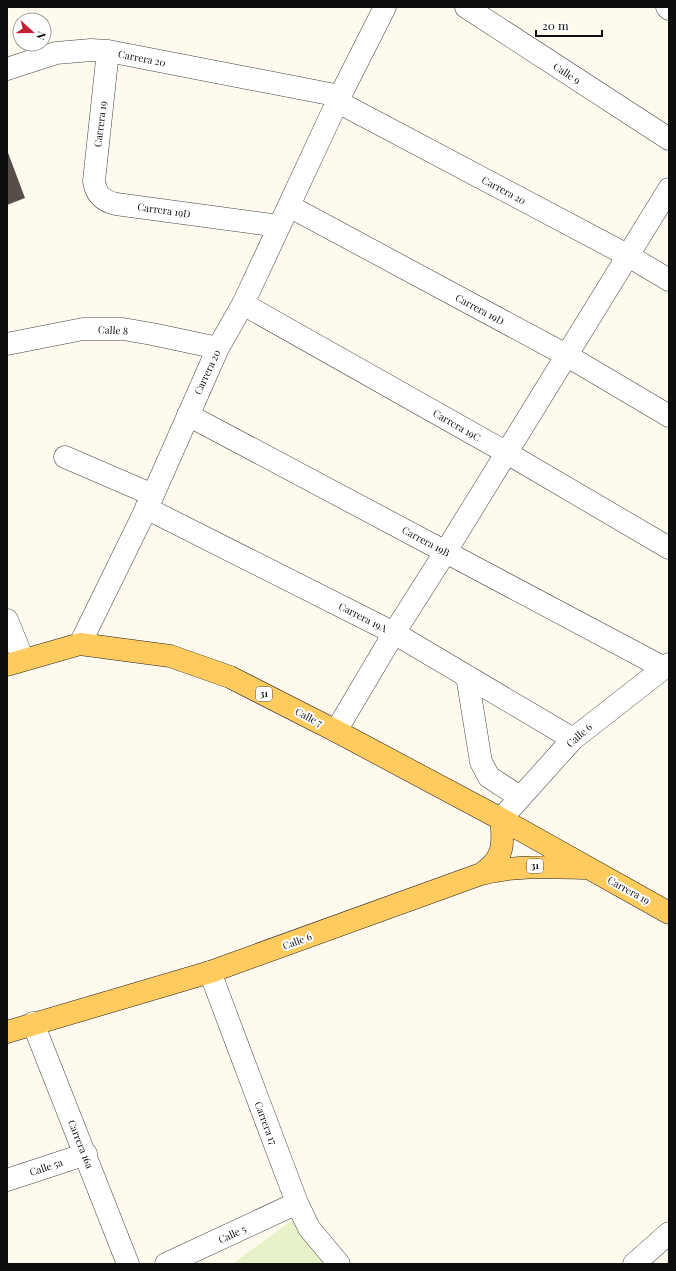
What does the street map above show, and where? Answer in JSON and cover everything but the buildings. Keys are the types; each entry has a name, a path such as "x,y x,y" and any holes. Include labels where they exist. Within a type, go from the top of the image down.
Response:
{"main road":[{"name":"Calle 7","path":"15,662 80,644 170,656 230,677 336,730 502,819 589,868"},
{"path":"481,874 492,866 500,855 503,842 502,819"},
{"name":"Calle 6","path":"7,1032 33,1023 210,972 495,870 532,866 589,868"},
{"name":"Carrera 19","path":"589,868 669,913"}],"street":[{"name":"Carrera 20","path":"80,644 149,502 218,348 243,304 339,99 385,7"},
{"name":"Calle 9","path":"466,7 669,138"},
{"name":"Carrera 20","path":"7,69 56,53 85,50 108,52 339,99 628,255 669,280"},
{"name":"Carrera 19","path":"98,195 95,189 94,181 108,52"},
{"path":"336,730 394,633 507,453 669,189"},
{"name":"Carrera 19D","path":"98,195 109,202 116,204 279,226"},
{"name":"Carrera 19D","path":"289,206 566,355 669,416"},
{"name":"Carrera 19C","path":"243,304 507,453 669,548"},
{"name":"Calle 8","path":"7,344 83,329 123,329 218,348"},
{"name":"Carrera 19B","path":"188,415 667,666"},
{"name":"Carrera 19A","path":"66,457 394,633 573,739"},
{"path":"7,620 15,662"},
{"name":"Calle 6","path":"502,819 573,739 667,666"},
{"path":"467,676 481,762 489,777 520,797"},
{"name":"Carrera 17","path":"210,972 297,1203 309,1228 339,1264"},
{"name":"Carrera 16a","path":"33,1023 86,1154 128,1264"},
{"name":"Calle 5a","path":"7,1180 86,1154"},
{"name":"Calle 5","path":"166,1264 297,1203"},
{"path":"634,1264 669,1233"}],"green space":[{"path":"298,1216 334,1264 232,1264"}]}
